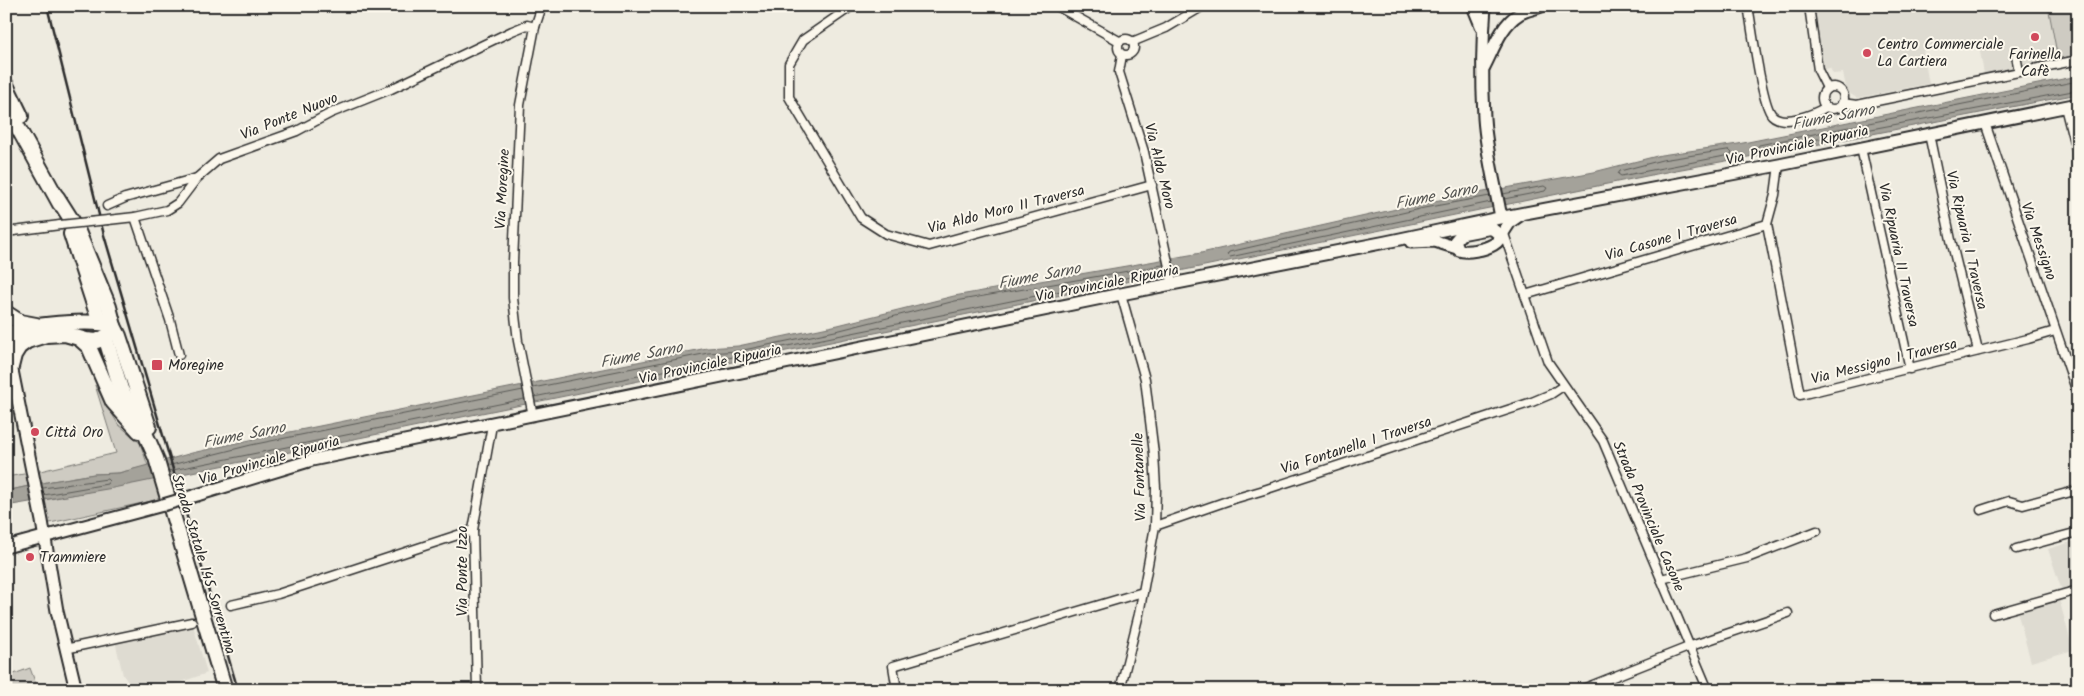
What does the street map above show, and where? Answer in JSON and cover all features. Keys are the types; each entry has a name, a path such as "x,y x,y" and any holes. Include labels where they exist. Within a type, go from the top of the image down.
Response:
{"highway":[{"path":"6,85 31,136 42,168"},
{"path":"6,106 42,168 66,219 98,317"},
{"path":"56,197 76,227 109,307 148,423 154,453"},
{"path":"6,313 20,322 39,326"},
{"path":"6,340 17,331 39,326 93,323 114,326"},
{"path":"6,340 27,341 59,334 71,335 93,342 102,340 109,335 114,326"},
{"path":"80,339 89,347 113,402 154,453"},
{"path":"11,367 16,350 27,341"},
{"path":"107,343 122,389 154,453"},
{"name":"Strada Statale 145 Sorrentina","path":"154,453 225,690"}],"main road":[{"path":"1473,6 1483,32"},
{"path":"1485,6 1483,32 1484,118 1498,227"},
{"path":"1484,69 1502,34 1512,20 1523,12 1541,6"},
{"name":"Via Provinciale Ripuaria","path":"1386,242 1435,241 1465,252 1498,227 1522,215 2078,104"},
{"path":"1457,248 1455,241 1460,234 1475,224"},
{"name":"Via Provinciale Ripuaria","path":"6,547 197,495 312,460 492,425 1172,282 1475,224 1498,227"},
{"name":"Via Provinciale Ripuaria","path":"1460,234 1498,227"},
{"path":"6,340 45,536 65,649 76,690"}],"street":[{"name":"Via Moregine","path":"533,416 524,374 513,298 513,262 520,105 535,27 542,6"},
{"name":"Via Aldo Moro II Traversa","path":"852,6 803,40 789,64 789,98 862,218 886,234 928,246 1152,185"},
{"path":"1057,6 1120,41 1127,39 1132,42 1134,46 1133,51 1122,55 1117,49 1120,41"},
{"path":"1132,42 1166,28 1203,6"},
{"path":"1748,6 1765,97 1772,115 1778,119 1786,120 1819,111 1826,107 1833,109 1842,103 1844,96 1840,90 1834,87 1827,88"},
{"path":"1809,6 1818,70 1827,88"},
{"name":"Via Ponte Nuovo","path":"6,232 160,213 173,207 211,164 233,153 296,130 331,113 391,89 512,31 527,25 535,27"},
{"name":"Via Aldo Moro","path":"1122,55 1119,72 1144,152 1172,282"},
{"path":"2016,56 2019,71"},
{"path":"1842,103 1857,105 2078,60"},
{"path":"1826,107 1822,97 1827,88"},
{"path":"2065,107 2078,158"},
{"name":"Via Messigno","path":"1984,123 2078,395"},
{"name":"Via Ripuaria I Traversa","path":"1929,134 1951,240 1978,351"},
{"name":"Via Ripuaria II Traversa","path":"1861,148 1910,369"},
{"path":"1767,224 1775,195 1779,165"},
{"path":"107,206 125,198 197,178"},
{"path":"135,217 170,320 179,355"},
{"name":"Via Messigno I Traversa","path":"1767,224 1800,395 1910,369 2055,331"},
{"name":"Via Casone I Traversa","path":"1525,295 1767,224"},
{"path":"1498,227 1504,245 1509,250"},
{"name":"Strada Provinciale Casone","path":"1498,227 1509,250 1548,362 1603,441 1708,690"},
{"name":"Via Fontanelle","path":"1120,690 1143,592 1155,526 1154,454 1148,396 1121,294"},
{"name":"Via Fontanella I Traversa","path":"1155,526 1532,402 1551,394 1563,386"},
{"name":"Via Ponte Izzo","path":"477,690 473,530 492,425"},
{"path":"1981,510 2010,501 2023,506 2078,490"},
{"path":"231,605 278,594 473,530"},
{"path":"1661,579 1747,558 1817,531"},
{"path":"2016,549 2078,532"},
{"path":"1994,614 2078,590"},
{"path":"897,690 893,666 1143,592"},
{"path":"1580,690 1690,646 1788,613"},
{"path":"65,649 192,622"}],"shaded area":[{"name":"Centro Commerciale La Cartiera","path":"1804,6 2078,6 2078,55 1984,74 1979,46 1972,41 1923,51 1929,84 1857,98 1847,92 1843,73 1833,74 1830,68 1813,71"},
{"path":"2048,6 2078,6 2078,55 2058,59"},
{"path":"95,385 118,424 140,443 148,466 118,473 94,474 52,481 6,491 6,477 36,472 116,453"},
{"path":"154,479 161,499 50,523 46,522 40,501"},
{"path":"2078,540 2078,586 2062,591 2048,549"},
{"path":"2059,599 2073,650 2031,662 2017,611"},
{"path":"193,625 207,673 159,690 134,690 123,675 115,641"},
{"path":"30,668 38,690 6,690 6,677"}],"water":[{"name":"Fiume Sarno","path":"2078,76 2078,94 1676,170 113,488 6,506 6,491 52,481 94,474 119,473 192,453 250,440 707,348 738,346 838,325 954,296 1201,253 1423,203 1594,172 1661,155 1738,144"}],"railway":[{"path":"47,6 104,235 238,690"}],"place":[{"name":"Farinella Cafè","path":"2035,37"},
{"name":"Centro Commerciale La Cartiera","path":"1867,53"},
{"name":"Moregine","path":"157,365"},
{"name":"Città Oro","path":"35,432"},
{"name":"Trammiere","path":"30,557"}]}
